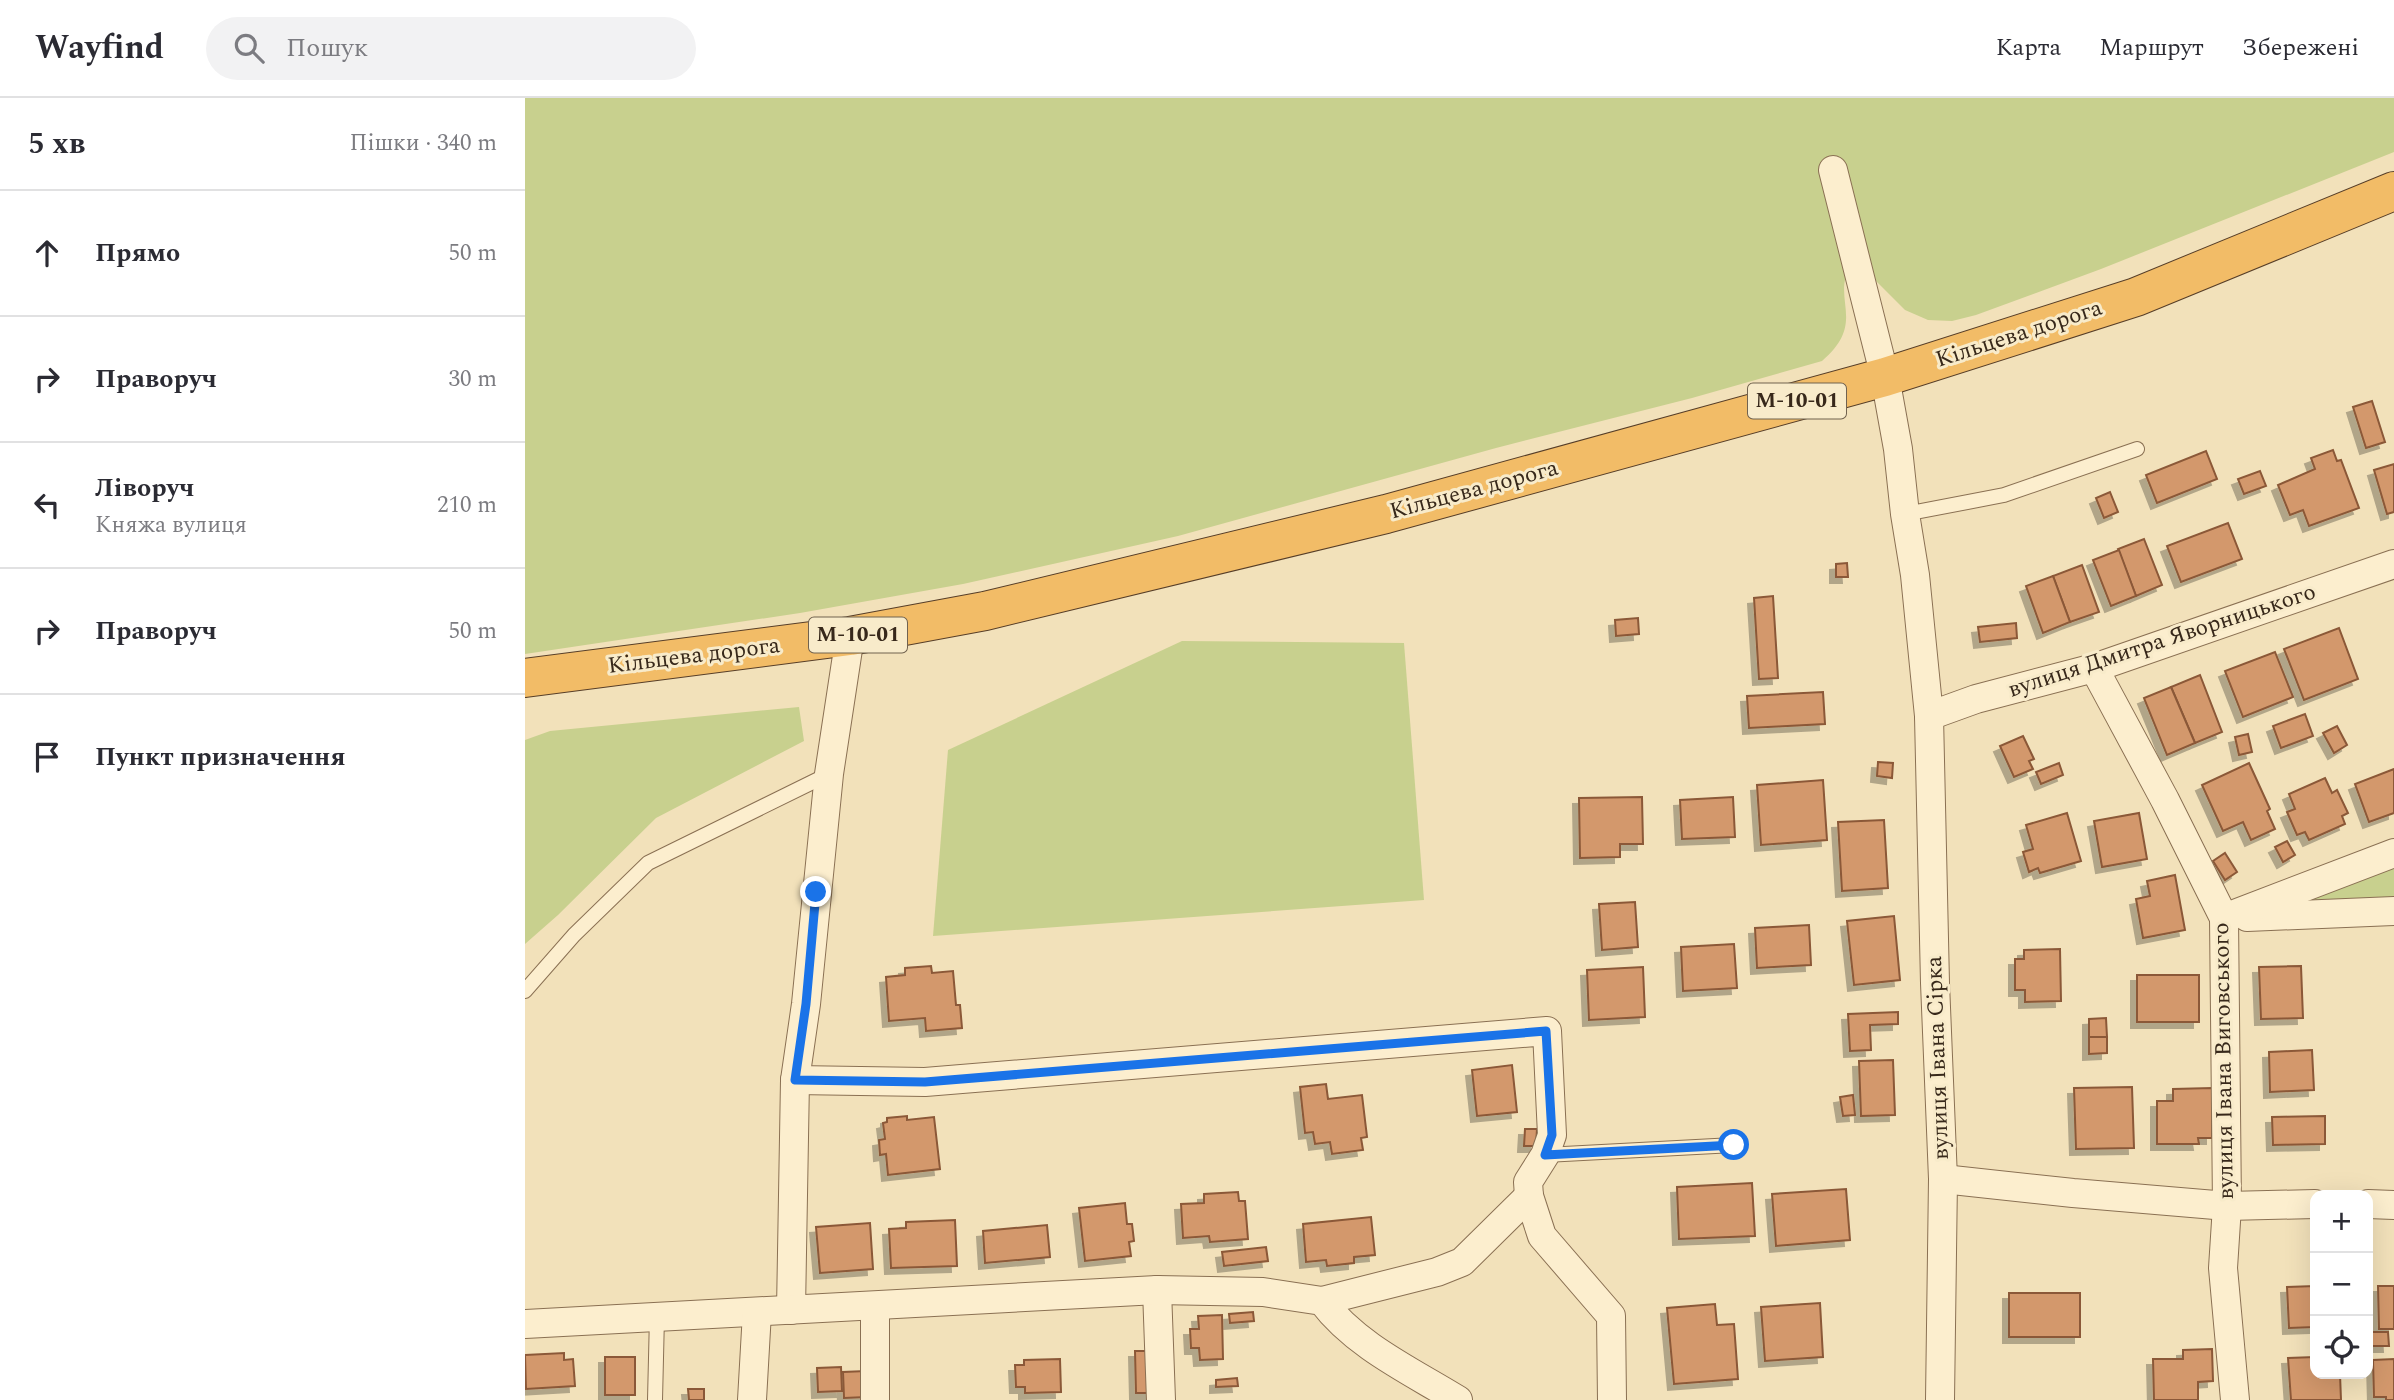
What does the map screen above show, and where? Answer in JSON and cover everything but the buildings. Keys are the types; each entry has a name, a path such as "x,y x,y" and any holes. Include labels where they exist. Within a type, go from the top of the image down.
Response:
{"highway":[{"name":"Кільцева дорога","path":"525,678 850,636 985,611 1386,514 1885,377 2136,297 2394,191"}],"street":[{"name":"вулиця Івана Сірка","path":"1833,170 1885,377 1898,449 1915,575 1929,716 1935,984 1943,1179 1940,1400"},
{"name":"вулиця Дмитра Яворницького","path":"1929,716 1976,699 2094,668 2394,564"},
{"path":"791,1310 795,1080 806,1004 829,774 850,636"},
{"name":"вулиця Івана Виговського","path":"2094,668 2224,918 2227,1206 2223,1268 2235,1400"},
{"path":"2224,918 2394,853"},
{"path":"2224,918 2394,911"},
{"path":"795,1080 925,1082 1546,1031 1552,1135 1545,1155 1528,1182 1529,1196 1542,1236 1611,1316 1612,1400"},
{"path":"1943,1179 2073,1194 2227,1206 2310,1204"},
{"path":"525,1324 1157,1290 1263,1292 1322,1301 1437,1272 1462,1262 1529,1196"},
{"path":"2373,1204 2394,1205"},
{"path":"1157,1290 1161,1400"},
{"path":"1322,1301 1356,1338 1458,1400"},
{"path":"875,1307 875,1400"},
{"path":"753,1400 757,1312"}],"lane":[{"path":"1905,514 2004,495 2137,449"},
{"path":"525,991 575,935 647,863 829,774"},
{"path":"1545,1155 1734,1145"},
{"path":"655,1400 657,1316"}],"green space":[{"path":"525,98 2394,98 2394,152 2101,269 1976,315 1952,321 1928,320 1905,310 1870,275 1851,266 1844,289 1846,322 1843,334 1836,347 1822,361 1692,398 1496,448 1178,536 963,584 800,613 525,654"},
{"path":"1182,641 1404,643 1424,900 933,936 948,750"},
{"path":"799,707 804,741 656,818 525,944 525,740 550,731"},
{"path":"2394,853 2394,911 2224,918"}],"route":[{"path":"816,892 806,1004 795,1080 925,1082 1546,1031 1552,1135 1545,1155 1734,1145"}]}
